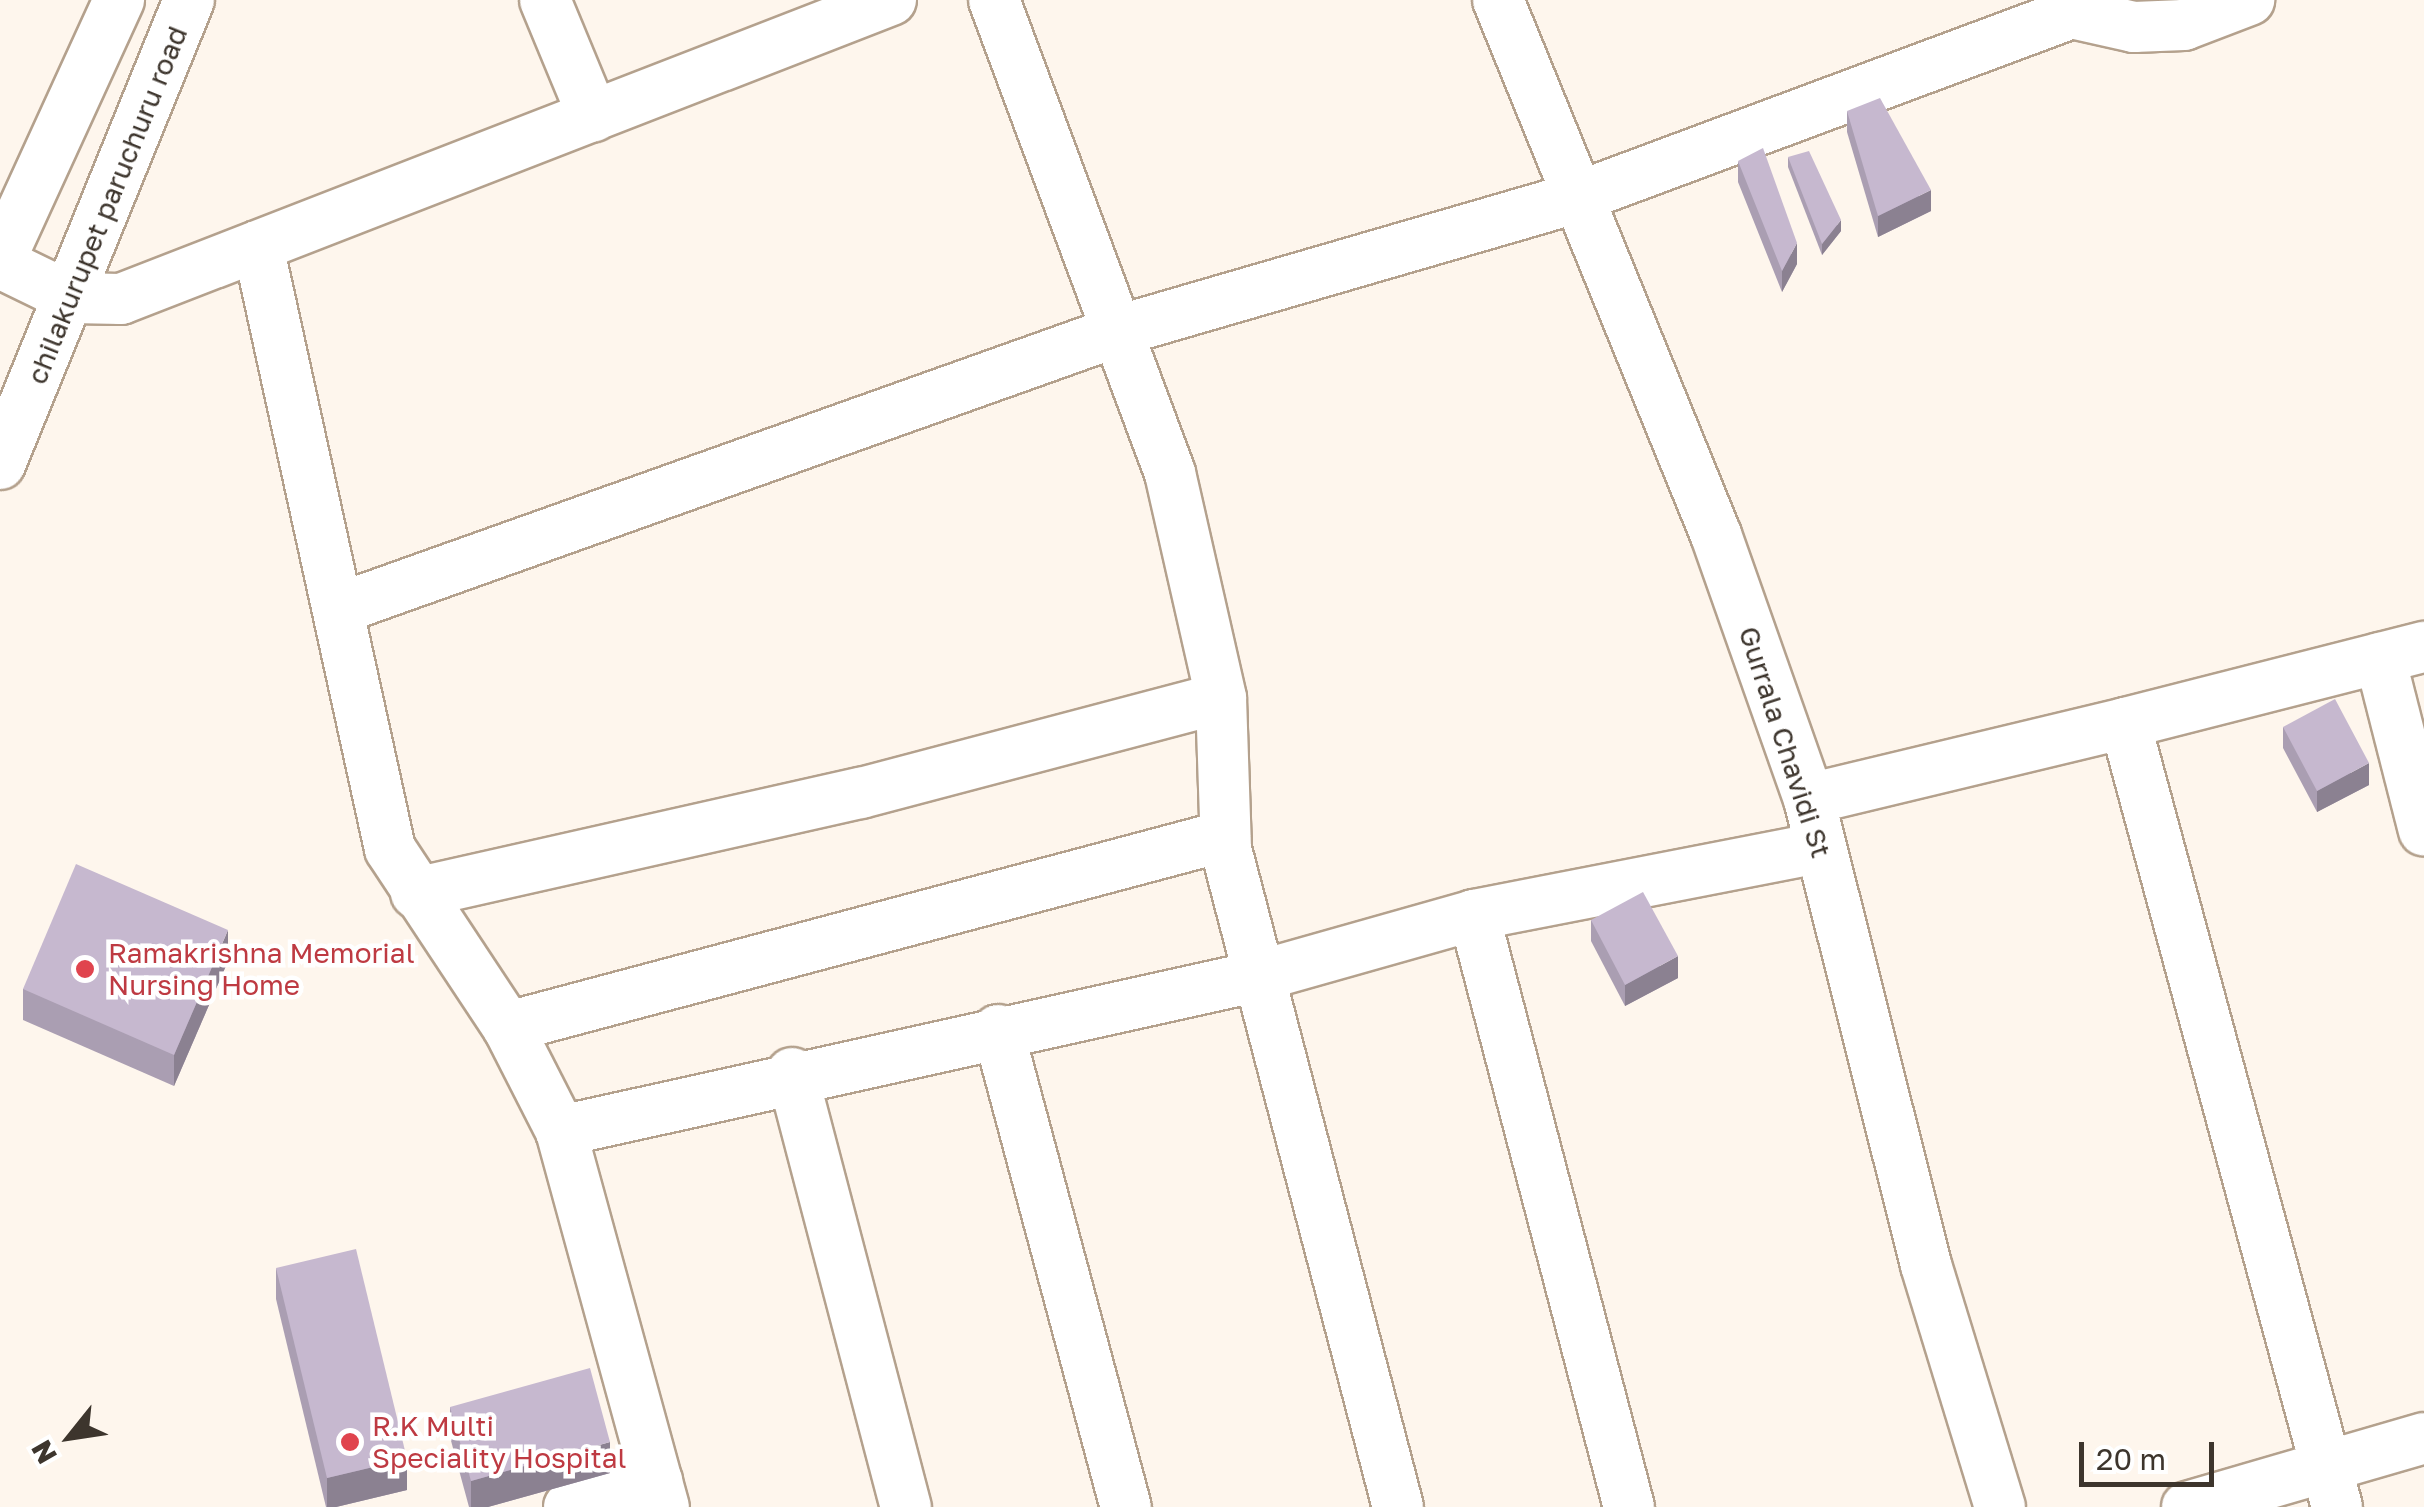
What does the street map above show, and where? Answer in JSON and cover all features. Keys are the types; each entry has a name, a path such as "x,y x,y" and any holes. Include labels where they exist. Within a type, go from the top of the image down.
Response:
{"street":[{"path":"119,0 0,261 72,298 122,299 890,0"},
{"name":"chilakurupet paruchuru road","path":"0,464 72,298 189,0"},
{"path":"545,0 593,116"},
{"path":"994,0 1122,330 1170,473 1221,698 1226,836 1398,1507"},
{"name":"Gurrala Chavidi St","path":"1498,0 1716,535 1809,798 1926,1265 2000,1507"},
{"path":"338,609 1122,330 1578,197 2068,6 2134,27 2184,24 2249,0"},
{"path":"258,246 390,849 508,1026 562,1132 660,1494 568,1507"},
{"path":"1809,798 2402,652 2424,830"},
{"path":"416,893 861,794 1221,698"},
{"path":"2125,722 2331,1486"},
{"path":"508,1026 1226,836"},
{"path":"562,1132 792,1073 1259,976 1474,915 1820,848"},
{"path":"1474,915 1629,1507"},
{"path":"998,1030 1126,1507"},
{"path":"792,1073 906,1507"},
{"path":"2188,1507 2331,1486 2424,1438"}],"building":[{"path":"1880,98 1931,190 1878,216 1847,111"},
{"path":"1763,148 1797,243 1782,271 1738,161"},
{"path":"1809,151 1841,220 1822,244 1788,157"},
{"path":"2335,699 2369,763 2317,791 2283,727"},
{"path":"76,864 228,930 174,1055 23,989"},
{"path":"1643,892 1678,956 1625,985 1591,920"},
{"path":"356,1249 407,1459 327,1478 276,1268"},
{"path":"590,1368 610,1442 471,1481 450,1407"}],"place":[{"name":"Ramakrishna Memorial Nursing Home","path":"85,969"},
{"name":"R.K Multi Speciality Hospital","path":"350,1442"}]}
